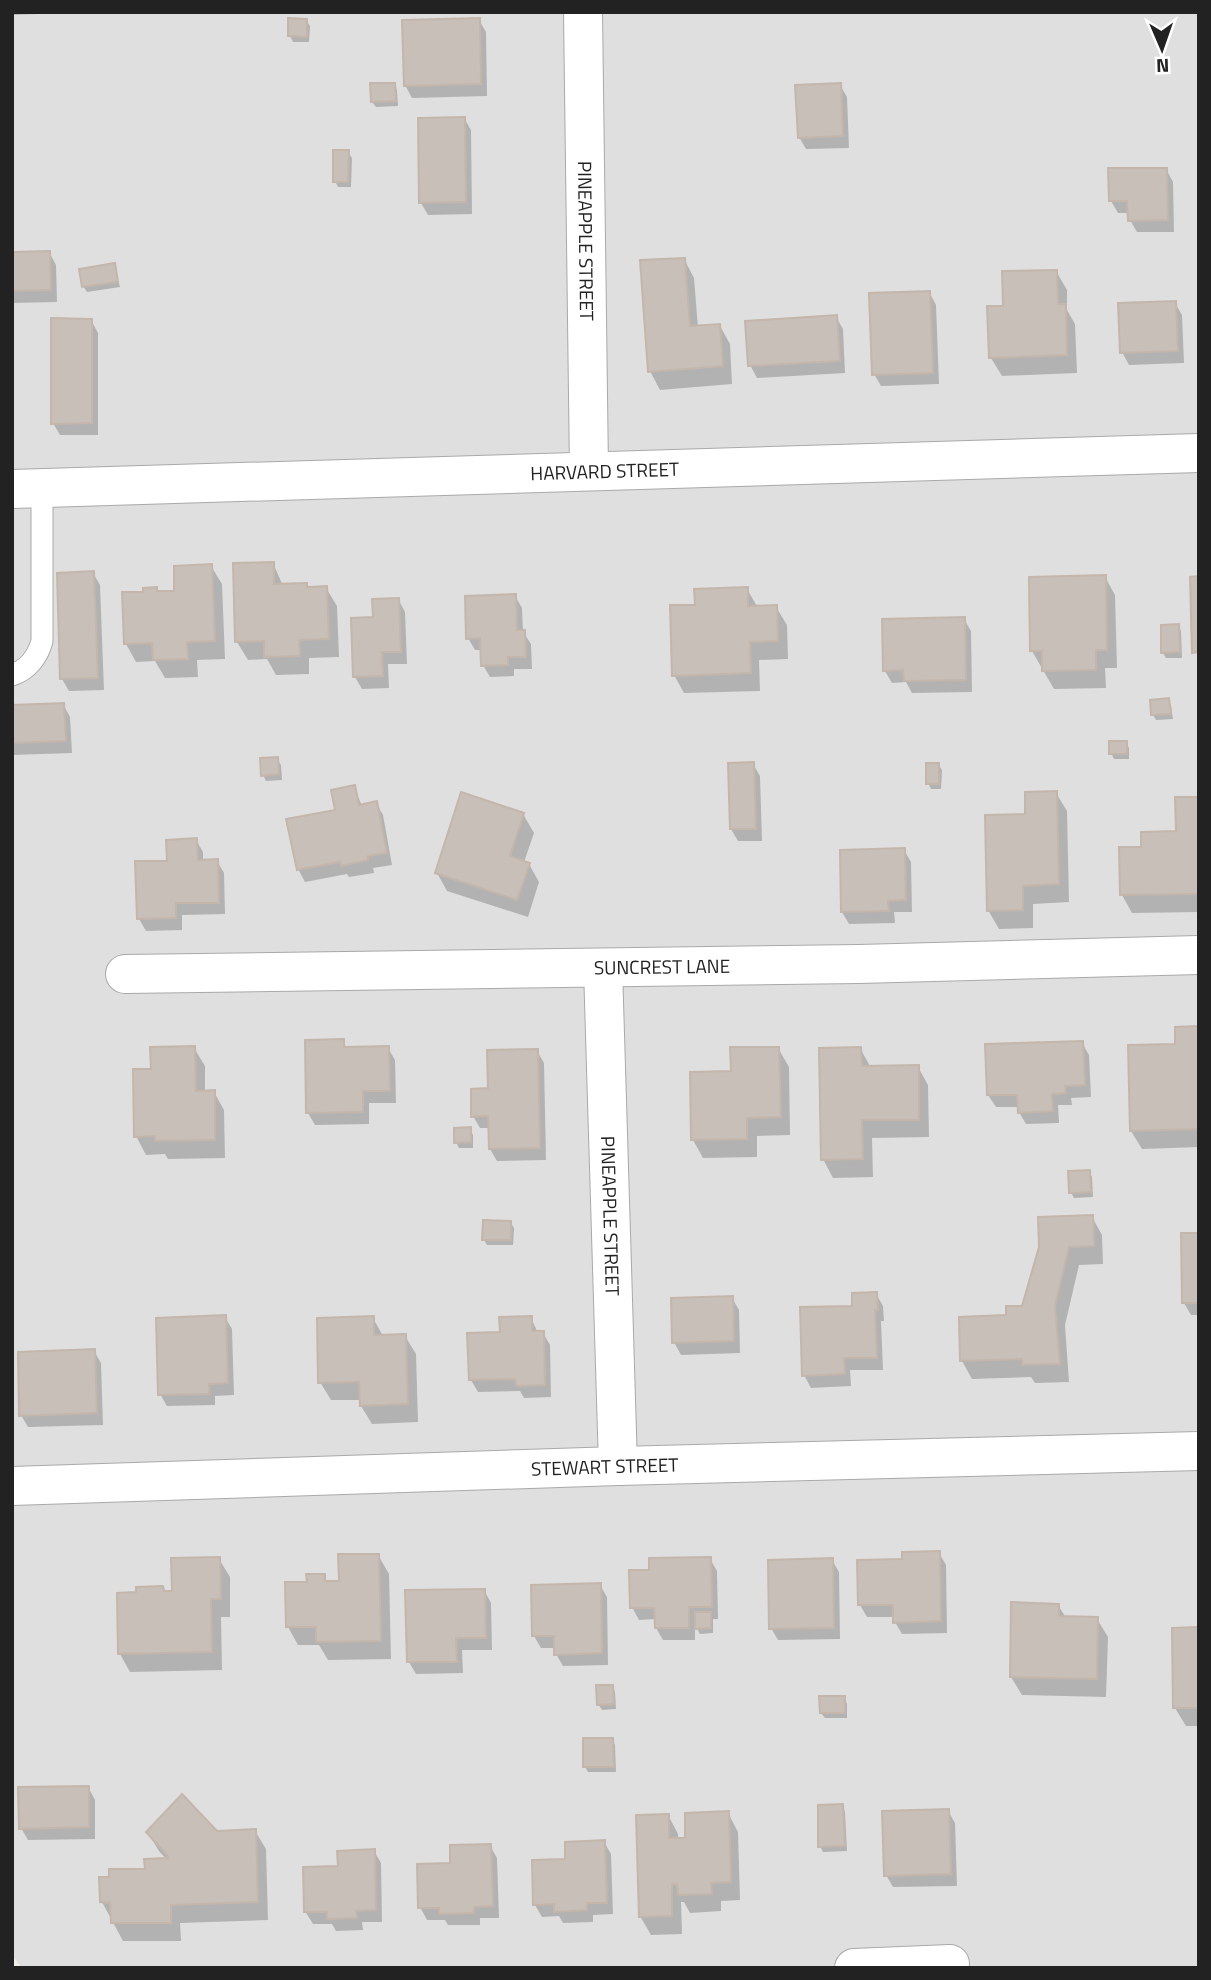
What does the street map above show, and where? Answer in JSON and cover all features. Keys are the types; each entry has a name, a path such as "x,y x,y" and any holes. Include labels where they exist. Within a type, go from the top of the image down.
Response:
{"street":[{"name":"PINEAPPLE STREET","path":"583,12 589,471"},
{"name":"HARVARD STREET","path":"27,489 1199,453"},
{"name":"SUNCREST LANE","path":"125,974 859,964 1199,955"},
{"name":"PINEAPPLE STREET","path":"603,968 618,1466"},
{"name":"STEWART STREET","path":"12,1486 618,1466 1199,1451"},
{"path":"854,1968 950,1964"}],"lane":[{"path":"12,675 20,673 39,655 42,641 27,489"}],"shaded area":[{"path":"12,12 1199,12 1199,1968 22,1968 12,1955"}],"building":[{"path":"288,18 307,19 307,37 288,36"},
{"path":"480,18 481,84 404,86 402,20"},
{"path":"370,83 395,83 396,101 371,102"},
{"path":"841,83 843,136 798,138 795,85"},
{"path":"465,117 466,202 419,203 418,118"},
{"path":"333,150 349,150 348,182 333,182"},
{"path":"1108,168 1167,168 1168,220 1128,221 1127,201 1109,201"},
{"path":"50,251 51,290 12,291 12,252"},
{"path":"685,258 690,326 720,324 723,366 648,372 640,260"},
{"path":"115,263 118,282 82,287 79,269"},
{"path":"1057,270 1058,304 1066,304 1067,355 989,358 987,306 1003,306 1002,271"},
{"path":"930,291 933,373 872,375 869,293"},
{"path":"1176,301 1178,351 1120,353 1118,303"},
{"path":"837,315 840,361 748,366 745,321"},
{"path":"51,318 92,319 92,423 51,424"},
{"path":"274,562 274,584 307,583 307,587 327,586 329,639 299,640 300,656 264,657 264,641 235,642 233,563"},
{"path":"212,564 215,641 187,642 188,659 153,660 152,643 124,644 122,592 143,592 143,588 157,587 157,591 174,591 174,566"},
{"path":"94,571 98,678 60,679 57,573"},
{"path":"1106,575 1107,650 1096,650 1096,670 1042,671 1042,651 1030,651 1029,577"},
{"path":"1199,576 1199,652 1192,653 1190,577"},
{"path":"748,587 748,606 777,605 778,641 750,642 751,673 672,676 670,605 695,605 694,589"},
{"path":"516,594 517,630 525,630 526,657 508,657 508,665 481,666 480,638 466,639 465,596"},
{"path":"399,598 401,652 382,652 383,676 353,677 351,618 373,617 372,599"},
{"path":"965,617 966,680 904,681 903,670 883,671 882,619"},
{"path":"1179,624 1180,652 1161,653 1161,625"},
{"path":"1169,698 1171,714 1151,715 1150,700"},
{"path":"64,703 66,741 12,743 12,705"},
{"path":"1109,741 1127,741 1127,754 1109,754"},
{"path":"278,757 279,774 261,776 260,758"},
{"path":"754,762 756,829 730,829 728,763"},
{"path":"926,763 939,763 939,784 926,784"},
{"path":"355,785 359,805 377,801 387,853 368,856 368,860 341,866 340,862 297,870 286,819 335,810 331,790"},
{"path":"1057,791 1059,884 1023,886 1023,910 987,911 985,815 1025,814 1025,792"},
{"path":"461,792 524,813 510,856 530,863 517,900 435,873"},
{"path":"1175,797 1199,797 1199,894 1120,895 1119,847 1141,847 1141,832 1176,831"},
{"path":"197,838 198,860 218,859 219,903 176,903 176,918 137,919 135,861 167,861 166,840"},
{"path":"905,848 906,900 888,901 889,911 841,912 840,850"},
{"path":"1199,1026 1199,1129 1130,1131 1128,1045 1175,1044 1175,1027"},
{"path":"344,1039 344,1047 389,1046 390,1091 363,1091 363,1112 306,1113 305,1040"},
{"path":"1083,1041 1085,1085 1065,1086 1066,1093 1052,1094 1053,1111 1018,1113 1017,1095 987,1095 985,1044"},
{"path":"195,1046 196,1091 215,1090 215,1140 155,1141 155,1136 134,1137 133,1069 151,1069 150,1047"},
{"path":"730,1047 779,1047 781,1117 747,1118 747,1139 691,1140 690,1072 731,1071"},
{"path":"861,1047 862,1066 919,1065 919,1120 862,1120 863,1159 821,1160 819,1048"},
{"path":"538,1049 540,1148 489,1149 488,1116 471,1117 471,1089 488,1088 487,1050"},
{"path":"471,1127 471,1142 454,1143 454,1128"},
{"path":"1090,1170 1091,1192 1069,1193 1068,1171"},
{"path":"1093,1215 1094,1246 1069,1247 1055,1306 1060,1364 1022,1365 1022,1359 960,1361 959,1317 1006,1315 1006,1306 1022,1306 1039,1247 1038,1217"},
{"path":"483,1220 511,1221 511,1240 482,1240"},
{"path":"1181,1233 1199,1233 1199,1303 1182,1303"},
{"path":"877,1292 877,1358 844,1358 845,1374 802,1376 800,1307 852,1306 852,1293"},
{"path":"733,1296 734,1341 672,1343 671,1298"},
{"path":"226,1315 228,1383 209,1384 209,1394 158,1395 156,1318"},
{"path":"374,1316 374,1335 406,1334 408,1404 360,1406 359,1382 318,1383 317,1318"},
{"path":"532,1316 532,1331 544,1331 545,1385 516,1386 515,1379 469,1380 467,1333 500,1332 499,1317"},
{"path":"95,1349 97,1413 19,1416 18,1352"},
{"path":"940,1551 941,1621 893,1623 893,1605 858,1605 857,1560 902,1559 902,1552"},
{"path":"338,1554 379,1554 381,1641 316,1642 316,1627 286,1627 285,1582 307,1582 306,1574 325,1574 325,1581 339,1581"},
{"path":"220,1557 221,1599 211,1599 212,1652 118,1654 117,1593 136,1592 136,1587 163,1586 164,1591 172,1591 171,1558"},
{"path":"711,1557 712,1607 689,1607 689,1628 655,1628 654,1608 630,1608 629,1570 649,1570 649,1558"},
{"path":"833,1558 834,1628 769,1629 768,1560"},
{"path":"601,1583 602,1653 554,1655 554,1636 532,1636 531,1585"},
{"path":"485,1589 486,1638 456,1638 457,1662 407,1662 405,1590"},
{"path":"1011,1602 1059,1604 1059,1616 1098,1617 1097,1679 1010,1677"},
{"path":"695,1612 711,1612 711,1628 695,1629"},
{"path":"1199,1627 1199,1708 1173,1708 1172,1628"},
{"path":"596,1685 613,1685 614,1704 597,1705"},
{"path":"819,1696 845,1696 845,1713 820,1713"},
{"path":"583,1738 613,1738 614,1767 583,1767"},
{"path":"89,1786 89,1827 19,1829 18,1787"},
{"path":"182,1794 217,1831 256,1829 258,1902 171,1905 171,1923 111,1923 110,1903 100,1902 99,1877 109,1877 109,1869 145,1869 144,1859 168,1858 146,1832"},
{"path":"843,1804 845,1846 818,1847 818,1805"},
{"path":"949,1809 951,1874 884,1876 882,1811"},
{"path":"729,1811 731,1882 711,1883 712,1894 678,1895 677,1884 672,1884 672,1916 639,1917 636,1815 669,1814 669,1838 685,1838 685,1813"},
{"path":"605,1840 607,1903 587,1903 587,1910 554,1912 554,1904 533,1905 532,1860 565,1859 565,1842"},
{"path":"491,1844 493,1906 474,1907 474,1913 439,1914 439,1908 418,1908 417,1864 450,1863 450,1845"},
{"path":"375,1849 376,1910 356,1911 357,1918 327,1919 327,1912 304,1912 303,1867 338,1866 337,1851"}]}
